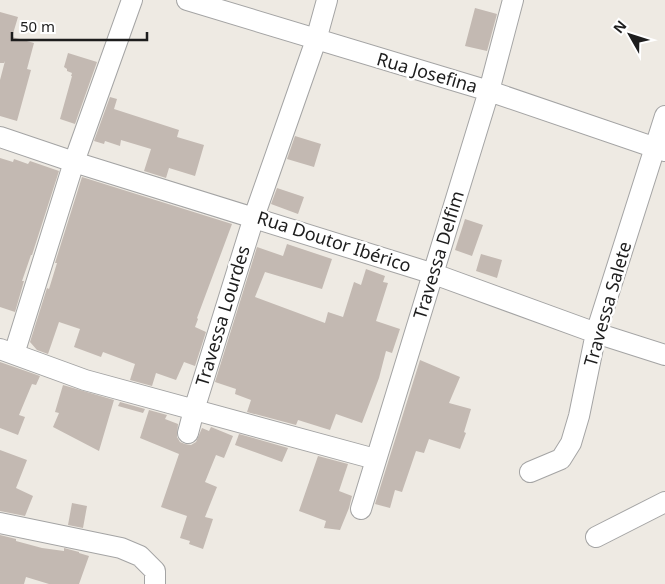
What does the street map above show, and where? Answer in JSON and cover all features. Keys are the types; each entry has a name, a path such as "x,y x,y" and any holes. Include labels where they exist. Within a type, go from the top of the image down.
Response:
{"street":[{"path":"132,0 7,352 85,380 375,459"},
{"name":"Rua Josefina","path":"186,0 489,91 660,149"},
{"name":"Travessa Lourdes","path":"188,433 254,217 316,40 327,0"},
{"name":"Travessa Delfim","path":"361,509 434,274 489,91 514,0"},
{"name":"Travessa Salete","path":"530,472 561,459 571,443 596,333 660,149 665,116"},
{"name":"Rua Doutor Ibérico","path":"0,137 74,162 434,274 596,333 665,355"},
{"path":"596,536 665,502"},
{"path":"0,523 121,548 140,556 155,571 155,584"}],"building":[{"path":"475,8 497,14 487,51 465,46"},
{"path":"0,12 18,17 12,37 34,43 27,69 31,70 17,121 0,116 0,80 5,61 0,63"},
{"path":"68,53 97,62 75,124 60,119 72,76 72,73 64,67"},
{"path":"110,97 117,99 114,109 179,130 177,137 204,145 195,176 169,168 166,178 144,171 151,149 121,140 120,146 105,141 104,144 94,141"},
{"path":"295,136 321,144 314,167 287,159"},
{"path":"0,158 13,162 14,159 28,164 30,161 59,171 22,281 24,281 15,312 0,307"},
{"path":"82,177 232,224 197,318 195,327 206,332 195,366 184,362 176,380 156,373 152,386 130,380 135,364 103,352 101,357 74,347 80,329 59,322 48,354 37,350 30,342 47,288 49,289 57,263 55,263"},
{"path":"277,188 304,197 298,214 271,204"},
{"path":"465,219 483,225 472,256 455,250"},
{"path":"287,244 332,259 322,289 265,272 255,297 325,323 328,312 343,317 354,282 361,285 366,269 385,276 383,282 388,283 376,321 400,329 392,353 386,351 379,378 362,423 336,414 330,430 298,420 296,425 247,412 251,400 235,394 236,389 215,382 257,247 283,256"},
{"path":"481,254 502,260 497,278 476,271"},
{"path":"420,360 460,377 449,403 471,409 464,432 466,433 460,449 429,439 424,453 416,451 402,492 395,490 390,508 375,504"},
{"path":"0,362 40,376 36,385 32,384 19,415 25,417 18,435 0,428"},
{"path":"63,385 114,400 99,451 53,427 59,413 55,412"},
{"path":"120,402 145,409 143,413 118,406"},
{"path":"149,410 167,415 165,419 178,424 177,437 180,442 185,444 191,445 196,442 202,428 209,431 211,427 233,436 224,458 216,455 205,482 217,487 205,517 213,519 203,549 189,544 190,541 180,538 187,516 161,507 179,454 140,438"},
{"path":"239,434 288,448 282,462 235,445"},
{"path":"0,450 27,460 16,488 33,496 25,516 0,511"},
{"path":"318,456 348,464 339,491 352,496 340,530 324,528 326,521 299,511"},
{"path":"72,503 87,506 83,528 68,525"},
{"path":"0,535 42,548 64,551 64,548 89,556 79,584 49,584 26,577 24,584 0,584"}]}
